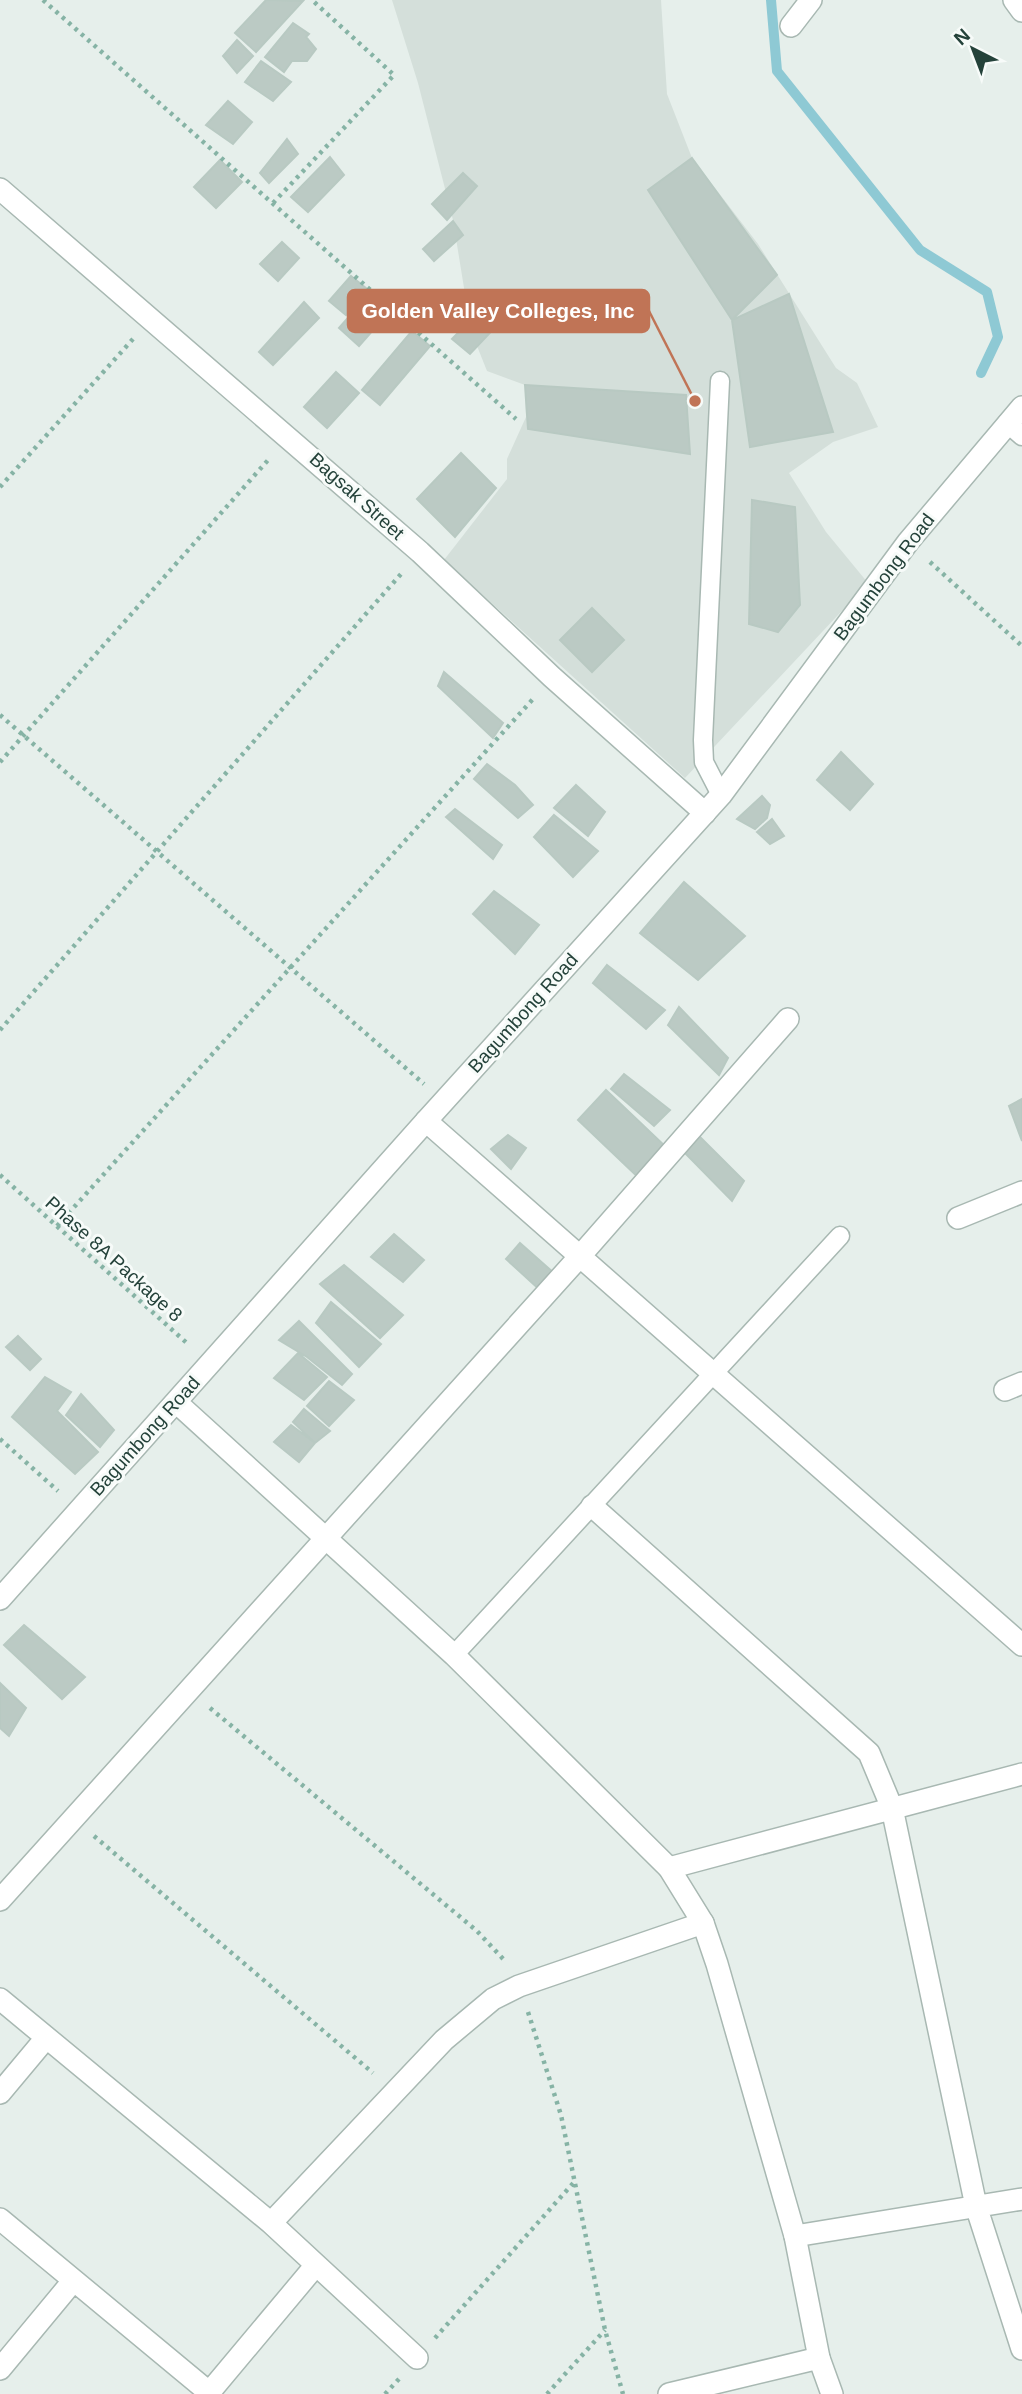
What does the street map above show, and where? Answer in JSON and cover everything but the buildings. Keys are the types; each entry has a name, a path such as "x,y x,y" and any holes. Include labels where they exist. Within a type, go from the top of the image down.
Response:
{"street":[{"path":"791,26 811,0"},
{"path":"1014,0 1022,11"},
{"name":"Bagsak Street","path":"0,189 420,552 552,677 705,813"},
{"name":"Bagumbong Road","path":"0,1600 209,1363 721,795 908,542 1015,430 1022,407"},
{"path":"0,1900 323,1538 581,1255 788,1019"},
{"path":"426,1121 1022,1646"},
{"path":"958,1218 1022,1192"},
{"path":"176,1402 454,1655 669,1868 703,1923 795,2236 819,2358 832,2394"},
{"path":"592,1506 870,1753 892,1808 976,2206 1022,2349"},
{"path":"669,1868 1022,1774"},
{"path":"271,2222 470,2016 519,1986 703,1923"},
{"path":"0,1999 271,2222 417,2358"},
{"path":"0,2093 47,2038"},
{"path":"795,2236 1022,2199"},
{"path":"0,2219 210,2393 316,2264"},
{"path":"0,2369 73,2281"},
{"path":"669,2394 819,2358"}],"lane":[{"path":"720,381 704,762 721,795"},
{"path":"454,1655 840,1236"}],"path":[{"path":"44,0 516,419"},
{"path":"273,203 394,75 312,0"},
{"path":"0,487 152,318"},
{"path":"0,762 289,437"},
{"path":"908,542 1022,646"},
{"path":"0,1030 420,552"},
{"path":"57,1226 552,677"},
{"path":"0,715 444,1101"},
{"name":"Phase 8A Package 8","path":"0,1175 209,1363"},
{"path":"0,1439 79,1510"},
{"path":"188,1690 477,1931 496,1949 519,1986 554,2089 576,2180 605,2330 623,2394"},
{"path":"73,1818 395,2092"},
{"path":"385,2394 576,2180"},
{"path":"547,2394 605,2330"}],"shaded area":[{"path":"392,0 661,0 667,94 692,158 758,244 836,368 857,383 878,427 833,442 789,473 826,532 868,583 685,778 444,560 507,479 507,459 526,417 525,385 487,371 471,331 453,220 418,83"}],"waterway":[{"path":"771,0 777,71 920,250 987,292 998,337 981,373"}],"place":[{"name":"Golden Valley Colleges, Inc","path":"695,401"}]}
